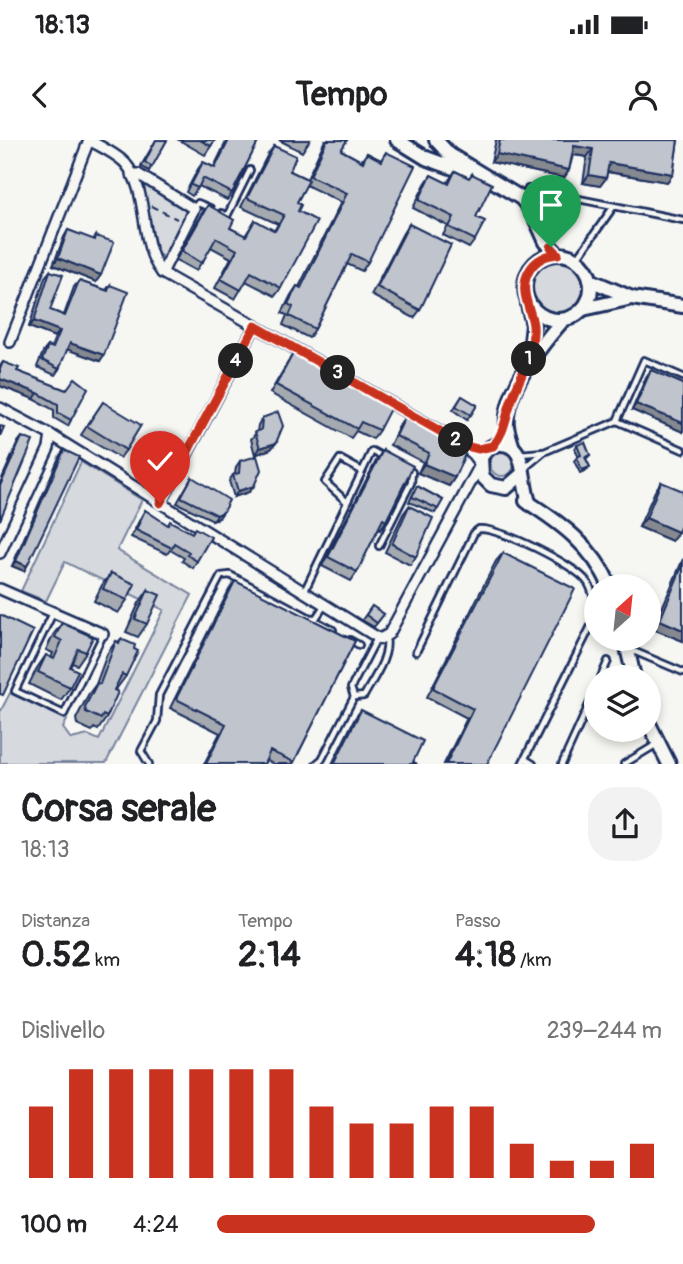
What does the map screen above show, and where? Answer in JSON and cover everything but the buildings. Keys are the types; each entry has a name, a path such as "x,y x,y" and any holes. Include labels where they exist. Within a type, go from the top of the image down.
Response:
{"main road":[{"path":"397,140 426,158 496,181"},
{"path":"436,140 450,155 522,198 532,211 546,242 558,254 576,260 590,280 632,298 683,306"},
{"path":"528,363 533,325 525,283 537,247 537,226"},
{"path":"532,266 544,257 558,254"},
{"path":"583,309 590,295 590,280"},
{"path":"530,503 507,426 510,403 528,363 563,320 583,309 632,298"},
{"path":"528,302 542,316 563,320"},
{"path":"507,426 480,464 482,476 491,485 506,488 530,503 576,536 590,551 603,574"},
{"path":"491,447 516,451"},
{"path":"506,488 522,472"},
{"path":"657,743 669,764"}],"street":[{"path":"0,408 51,435 324,606 382,638 480,464 466,446 162,273 153,256 131,173 117,157 89,140 10,342"},
{"path":"131,173 138,174 194,209 162,273"},
{"path":"160,503 255,326"},
{"path":"0,553 49,448 51,435"},
{"path":"466,446 491,447"},
{"path":"465,490 491,485"},
{"path":"0,589 103,634"}],"lane":[{"path":"194,209 198,203 227,216 250,170"},
{"path":"528,189 683,220"},
{"path":"576,260 614,206"},
{"path":"522,472 544,452 617,421 644,360 683,377"},
{"path":"617,421 683,450"},
{"path":"303,593 372,451 392,461"},
{"path":"516,451 544,452"},
{"path":"347,502 326,482 340,458 362,471"},
{"path":"379,546 411,483 412,472 402,467"},
{"path":"416,652 474,533 479,529 496,530 578,571 593,595 594,620 524,761 533,764"},
{"path":"149,764 141,751 157,721 159,695 222,576 230,575 335,631"},
{"path":"310,618 316,618 324,606"},
{"path":"54,611 15,691 64,715 103,634"},
{"path":"347,638 359,645"},
{"path":"354,696 364,696 385,655 382,638"},
{"path":"316,764 322,760 354,696 351,688 382,638"},
{"path":"642,651 683,672"},
{"path":"606,665 608,661"},
{"path":"562,764 584,716"},
{"path":"624,764 657,743"}],"path":[{"path":"140,205 149,205 187,223"}],"shaded area":[{"path":"142,180 187,208 166,254 162,257 158,253 139,184"},
{"path":"557,260 576,268 584,287 576,306 557,314 538,306 530,287 538,268"},
{"path":"502,452 511,455 514,464 511,473 502,476 493,473 490,464 493,455"},
{"path":"81,462 142,500 117,550 192,595 106,763 0,763 0,712 10,693 67,720 63,728 71,739 88,735 99,740 164,610 65,562 46,601 21,591"}],"route":[{"path":"160,503 255,326 466,446 478,449 493,446 507,426 510,403 528,363 533,325 525,292 527,274 537,261 558,254 551,247"}]}
